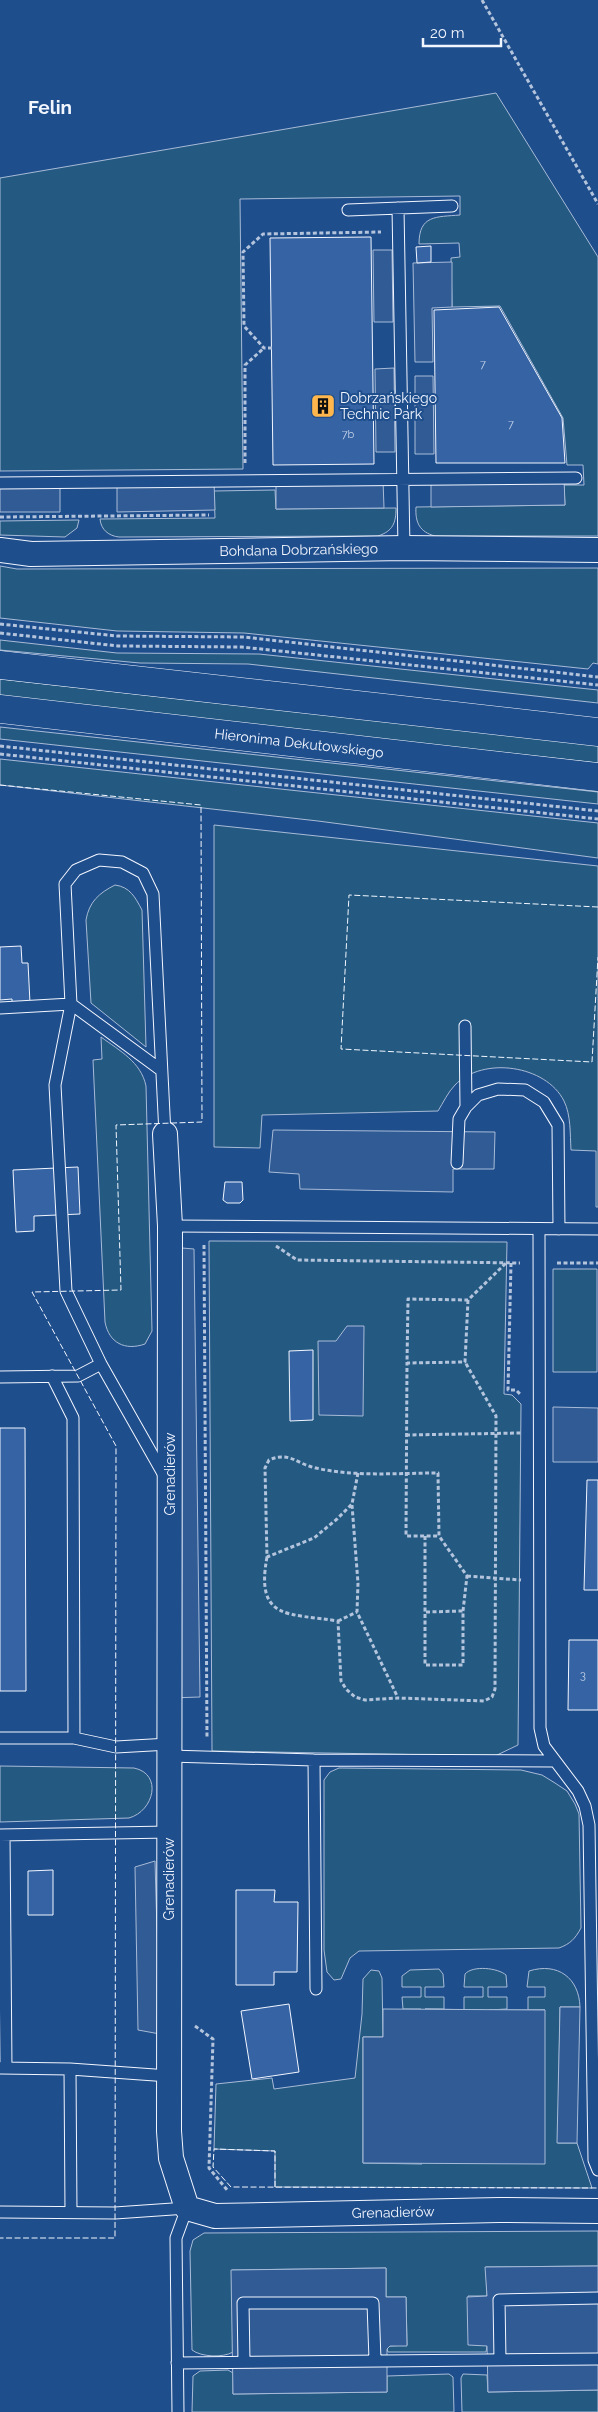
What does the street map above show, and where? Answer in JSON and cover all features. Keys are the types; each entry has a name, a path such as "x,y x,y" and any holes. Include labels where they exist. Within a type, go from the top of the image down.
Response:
{"street":[{"name":"Bohdana Dobrzańskiego","path":"0,550 31,554 404,548 598,550"},
{"path":"0,665 598,732"},
{"name":"Hieronima Dekutowskiego","path":"0,709 598,777"},
{"name":"Grenadierów","path":"165,1134 170,1226 169,2076 171,2158 187,2208 215,2216 499,2210 598,2211"}],"lane":[{"path":"348,210 452,206"},
{"path":"398,208 404,548"},
{"path":"0,483 576,478"},
{"path":"165,1134 153,894 143,873 122,862 98,860 76,870 65,884 71,1004 55,1085 66,1291 101,1364 170,1485"},
{"path":"0,1008 71,1004 161,1070"},
{"path":"465,1026 466,1107"},
{"path":"457,1163 459,1119 466,1107 478,1095 498,1089 525,1090 544,1102 558,1125 559,1229"},
{"path":"170,1226 598,1229"},
{"path":"539,1229 540,1728 544,1746 578,1791 586,1806 589,1825 594,1976 594,2160 598,2170"},
{"path":"0,1377 78,1376 101,1364"},
{"path":"52,1376 74,1418 74,1738"},
{"path":"0,1738 74,1738 116,1746 169,1750 207,1757 314,1760 554,1761"},
{"path":"314,1760 316,1989"},
{"path":"169,1832 2,1835 3,2068 70,2069 169,2076"},
{"path":"70,2069 71,2212"},
{"path":"0,2212 115,2213 187,2208 176,2238 178,2412"},
{"path":"500,2360 499,2300 598,2298"},
{"path":"244,2362 243,2303 373,2303 375,2360"},
{"path":"178,2364 375,2360 598,2359"}],"path":[{"path":"482,0 598,204"},
{"path":"264,348 244,326 244,252 263,234 398,232"},
{"path":"246,481 245,365 264,348 272,348"},
{"path":"0,517 209,514"},
{"path":"0,624 117,636 244,637 598,677"},
{"path":"0,633 118,646 242,647 598,685"},
{"path":"0,746 598,811"},
{"path":"0,754 598,819"},
{"path":"204,1240 207,1757"},
{"path":"275,1245 297,1260 506,1263 468,1300 465,1362 496,1416 496,1578 494,1689 492,1697 484,1701 398,1698 365,1700 355,1697 346,1690 341,1681 338,1621"},
{"path":"439,1536 406,1536 408,1299 468,1300"},
{"path":"407,1363 465,1362"},
{"path":"406,1435 527,1433"},
{"path":"356,1612 338,1621 281,1612 270,1604 265,1595 264,1576 267,1557 265,1468 269,1460 285,1455 314,1468 358,1473 438,1473 439,1536 467,1576 463,1611 463,1665 425,1664 425,1536"},
{"path":"358,1473 352,1504 358,1583 356,1612 398,1698"},
{"path":"267,1557 314,1538 352,1504"},
{"path":"467,1576 514,1579"},
{"path":"426,1612 463,1611"},
{"path":"193,2025 213,2039 209,2168 229,2192"}],"shaded area":[{"path":"496,93 598,257 598,536 435,536 422,529 416,518 416,507 565,505 564,485 584,485 583,465 567,465 563,418 500,306 452,307 451,258 460,257 459,243 419,244 422,228 430,219 460,215 460,196 240,199 243,469 0,471 0,178"},
{"path":"373,250 392,250 393,322 374,322"},
{"path":"452,262 452,307 432,308 433,362 415,362 413,263"},
{"path":"394,368 395,452 376,452 375,369"},
{"path":"415,376 433,376 434,454 415,454"},
{"path":"564,478 565,505 431,507 431,479"},
{"path":"383,480 384,508 276,509 276,481"},
{"path":"214,481 215,510 117,512 117,482"},
{"path":"0,483 60,483 60,512 0,512"},
{"path":"275,490 276,509 396,508 393,526 387,532 378,536 119,537 106,532 100,519 215,518 214,491"},
{"path":"79,520 77,528 65,537 0,535 0,521"},
{"path":"0,566 17,569 598,568 598,664 593,663 588,669 244,633 117,631 0,618"},
{"path":"0,640 117,653 259,654 598,690 598,703 248,664 140,663 0,650"},
{"path":"0,679 598,745 598,763 0,698"},
{"path":"0,727 598,792 598,804 0,739"},
{"path":"0,759 598,823 598,858 318,821 0,785"},
{"path":"214,825 598,866 598,1207 596,1207 596,1151 571,1150 569,1118 564,1101 555,1089 543,1079 529,1072 513,1069 481,1070 467,1076 452,1088 438,1111 262,1115 260,1148 214,1147"},
{"path":"115,885 128,890 142,910 146,1047 91,1003 87,914 92,903 104,891"},
{"path":"101,1037 135,1064 140,1070 146,1086 152,1331 145,1344 138,1346 119,1344 110,1335 105,1322 93,1060 102,1059"},
{"path":"273,1130 495,1132 494,1169 453,1169 453,1192 300,1189 299,1174 269,1172"},
{"path":"209,1241 507,1242 504,1394 512,1395 521,1404 518,1745 495,1756 212,1751"},
{"path":"170,1247 194,1249 200,1697 170,1698"},
{"path":"553,1269 597,1269 597,1372 553,1372"},
{"path":"347,1326 364,1326 363,1416 319,1415 318,1341 336,1341"},
{"path":"553,1407 598,1408 598,1462 553,1462"},
{"path":"0,1766 134,1768 149,1777 152,1793 144,1808 138,1814 129,1818 0,1822"},
{"path":"339,1768 521,1770 542,1775 567,1791 579,1814 581,1928 577,1935 572,1941 559,1948 359,1951 350,1958 341,1979 334,1980 327,1972 324,1950 324,1780 330,1772"},
{"path":"155,1861 160,2034 138,2030 135,1867"},
{"path":"439,1969 443,1974 444,1987 425,1987 425,1997 444,1997 444,2009 425,2009 464,2010 464,1997 483,1997 483,1987 464,1987 465,1974 474,1969 492,1969 506,1975 507,1987 488,1987 488,1997 507,1997 507,2009 489,2010 528,2010 528,1997 545,1997 545,1987 527,1987 529,1971 549,1969 558,1971 571,1980 579,1997 580,2007 560,2007 558,2143 577,2143 592,2188 275,2187 275,2151 214,2149 216,2084 272,2078 274,2089 355,2078 362,2014 363,1979 371,1970 379,1971 382,1978 383,2037 363,2037 363,2163 422,2164 421,2009 403,2009 402,1997 421,1997 421,1987 402,1987 402,1976 410,1970"},
{"path":"560,2007 580,2007 577,2143 557,2143"},
{"path":"383,2009 545,2010 545,2164 363,2163 363,2037 383,2037"},
{"path":"598,2231 598,2266 486,2267 487,2296 468,2296 487,2346 486,2352 388,2352 387,2349 390,2346 407,2345 406,2297 386,2297 386,2268 232,2270 233,2352 212,2356 192,2350 190,2251 193,2240 204,2233"},
{"path":"598,2266 598,2390 488,2392 487,2346 468,2345 467,2297 487,2296 485,2267"},
{"path":"386,2268 386,2297 406,2297 407,2346 390,2346 387,2349 387,2392 233,2394 231,2270"},
{"path":"228,2370 233,2373 233,2394 387,2392 387,2376 449,2374 453,2377 454,2412 192,2412 193,2376 200,2371"},
{"path":"463,2374 487,2375 488,2392 598,2390 598,2412 462,2412 461,2378"}],"building":[{"name":"Dobrzańskiego Technic Park","path":"371,237 374,464 273,465 270,238"},
{"path":"431,246 431,262 417,263 416,247"},
{"name":"Dobrzańskiego Technic Park","path":"499,307 562,418 565,463 436,463 434,310"},
{"path":"21,946 22,963 28,963 30,1003 12,1005 12,999 0,1000 0,947"},
{"path":"78,1167 80,1214 34,1216 34,1231 16,1232 13,1170"},
{"path":"225,1182 242,1182 243,1200 240,1203 227,1203 223,1200"},
{"path":"313,1350 313,1420 290,1421 289,1351"},
{"path":"0,1428 25,1428 26,1691 0,1691"},
{"path":"587,1480 598,1480 598,1590 584,1590"},
{"path":"569,1640 598,1640 598,1710 568,1710"},
{"path":"53,1870 53,1915 28,1915 28,1871"},
{"path":"236,1890 275,1890 274,1902 298,1902 297,1972 274,1972 274,1985 236,1985"},
{"path":"289,2004 299,2072 252,2079 241,2011"}],"fence":[{"path":"0,785 201,805 202,1122 116,1125 121,1290 32,1292 116,1446 115,2238 0,2238"},
{"path":"598,907 349,895 341,1049 592,1062 598,957"},
{"path":"275,2187 275,2151 214,2149 213,2167 231,2187 598,2188"}],"place":[{"name":"Dobrzańskiego Technic Park","path":"323,406"}],"district":[{"name":"Felin","path":"50,107"}]}
